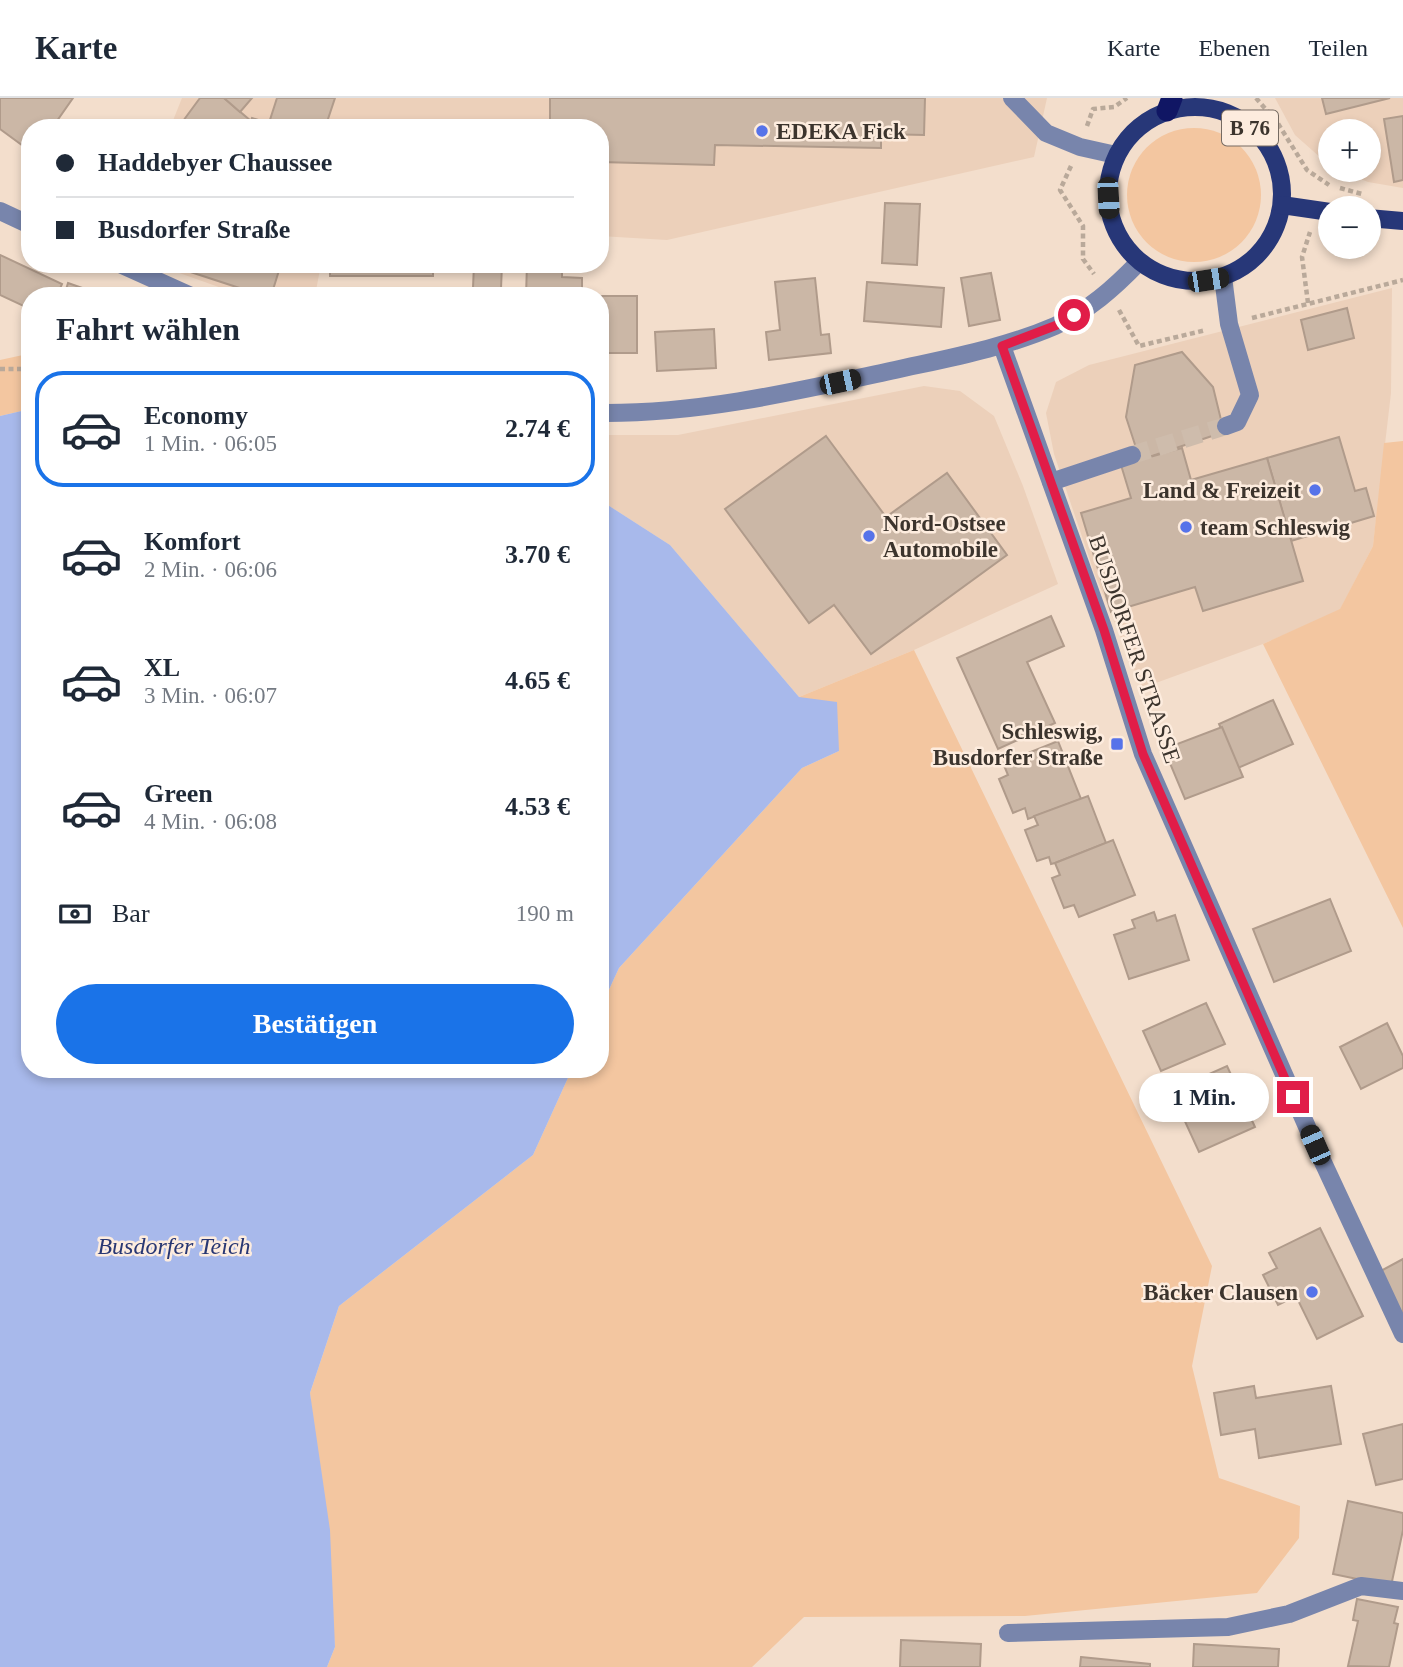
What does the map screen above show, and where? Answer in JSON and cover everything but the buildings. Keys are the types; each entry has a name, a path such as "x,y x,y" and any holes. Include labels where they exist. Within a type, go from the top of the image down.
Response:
{"main road":[{"path":"1221,98 1222,107 1234,116"},
{"name":"B 76","path":"1170,105 1213,109 1234,116 1256,132 1272,153 1281,178 1282,205 1275,229 1263,249 1245,266 1223,277 1194,282 1164,277 1139,262 1119,240 1109,213 1108,183 1116,155 1129,136 1170,105"},
{"path":"1282,205 1318,210"},
{"path":"1381,219 1403,221"}],"street":[{"path":"1012,98 1046,133 1080,147 1116,155"},
{"path":"0,211 21,221"},
{"path":"609,414 651,414 786,394 1002,346 1057,325 1109,293 1139,262"},
{"path":"140,273 171,287"},
{"path":"1223,277 1229,324 1250,395 1237,422 1226,426"},
{"name":"BUSDORFER STRASSE","path":"1002,346 1104,630 1143,754 1315,1145 1403,1334"},
{"path":"1051,482 1132,455"},
{"path":"1008,1633 1228,1626 1289,1614 1361,1586 1403,1591"}],"path":[{"path":"1109,293 1083,259 1083,226 1060,190 1080,147 1093,109 1114,107 1127,98"},
{"path":"1256,98 1277,122 1307,170 1327,185 1376,195"},
{"path":"1308,303 1302,257 1318,224"},
{"path":"0,369 21,369"}],"shaded area":[{"path":"182,98 1047,98 1034,157 667,240 609,237 609,119 174,119"},
{"path":"1275,98 1403,98 1403,188 1368,182 1381,182 1381,119 1318,119 1318,155 1295,135"},
{"path":"1194,128 1220,133 1242,147 1256,169 1261,195 1256,221 1242,243 1220,257 1194,262 1168,257 1146,243 1132,221 1127,195 1132,169 1146,147 1168,133"},
{"path":"179,273 319,273 317,287 219,287"},
{"path":"1392,288 1391,393 1373,546 1340,610 1263,644 1142,688 1095,575 1054,454 1046,413 1056,382 1089,365"},
{"path":"21,355 21,411 0,416 0,360"},
{"path":"924,386 960,391 994,416 1023,486 1058,584 914,650 799,697 670,545 609,506 609,435 678,435"},
{"path":"1403,441 1403,928 1263,644 1340,609 1373,546 1384,443"},
{"path":"914,650 1212,1266 1192,1366 1219,1478 1300,1506 1299,1538 1257,1593 1025,1616 804,1617 752,1667 327,1667 335,1647 310,1393 339,1306 533,1155 568,1078 609,1078 609,990 619,968 802,768 839,751 799,697"}],"water":[{"name":"Busdorfer Teich","path":"21,411 21,1078 568,1078 533,1155 339,1306 310,1393 330,1530 335,1647 327,1667 0,1667 0,416"},
{"path":"609,506 670,545 799,697 837,702 839,751 802,768 619,968 609,990"}],"tunnel":[{"path":"1132,455 1226,426"}],"place":[{"name":"EDEKA Fick","path":"762,131"},
{"name":"Land & Freizeit","path":"1315,490"},
{"name":"team Schleswig","path":"1186,527"},
{"name":"Nord-Ostsee Automobile","path":"869,536"},
{"name":"Schleswig, Busdorfer Straße","path":"1117,744"},
{"name":"Bäcker Clausen","path":"1312,1292"}],"route":[{"path":"1074,315 1057,325 1002,346 1104,630 1143,754 1293,1097"}]}
